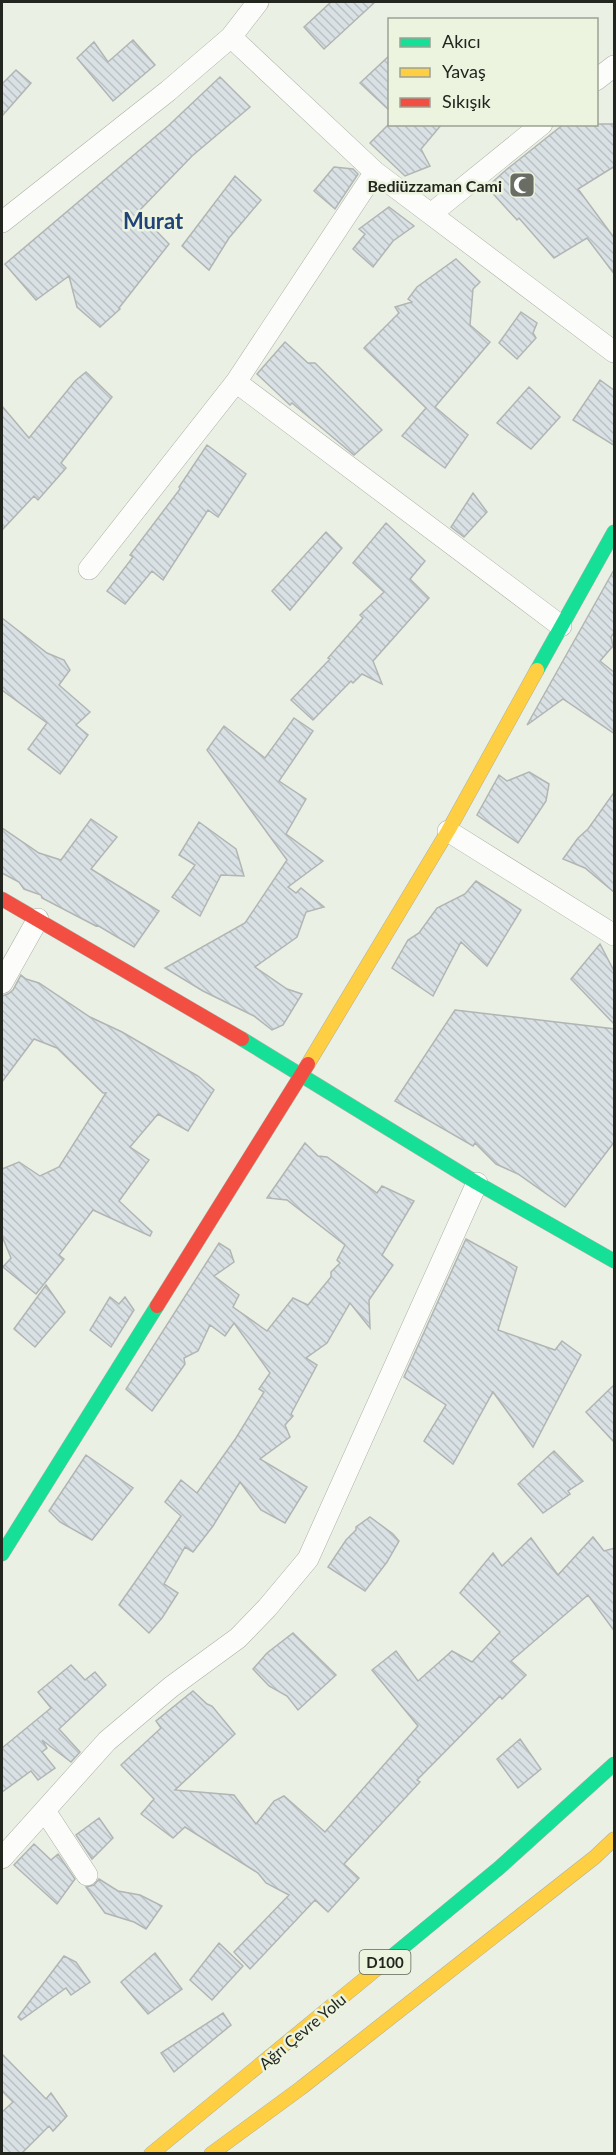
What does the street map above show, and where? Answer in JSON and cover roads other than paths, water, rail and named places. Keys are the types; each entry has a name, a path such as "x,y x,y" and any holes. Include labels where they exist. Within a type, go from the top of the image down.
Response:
{"main road":[{"path":"2,1554 302,1074 448,831 615,532"},
{"path":"2,899 302,1074 477,1183 615,1261"},
{"name":"Ağrı Çevre Yolu","path":"151,2154 499,1868 615,1764"},
{"name":"D100","path":"211,2154 301,2088 615,1839"}],"street":[{"path":"2,222 168,91 231,37 258,2"},
{"path":"231,37 375,172 615,351"},
{"path":"598,79 615,66"},
{"path":"431,214 540,126"},
{"path":"89,569 236,382 375,172"},
{"path":"236,382 561,626"},
{"path":"448,831 615,935"},
{"path":"2,982 38,919"},
{"path":"2,1858 107,1742 171,1687 238,1638 267,1608 308,1559 477,1183"},
{"path":"45,1811 87,1875"}],"place":[{"name":"Bediüzzaman Cami","path":"522,185"}],"district":[{"name":"Murat","path":"153,220"}]}
